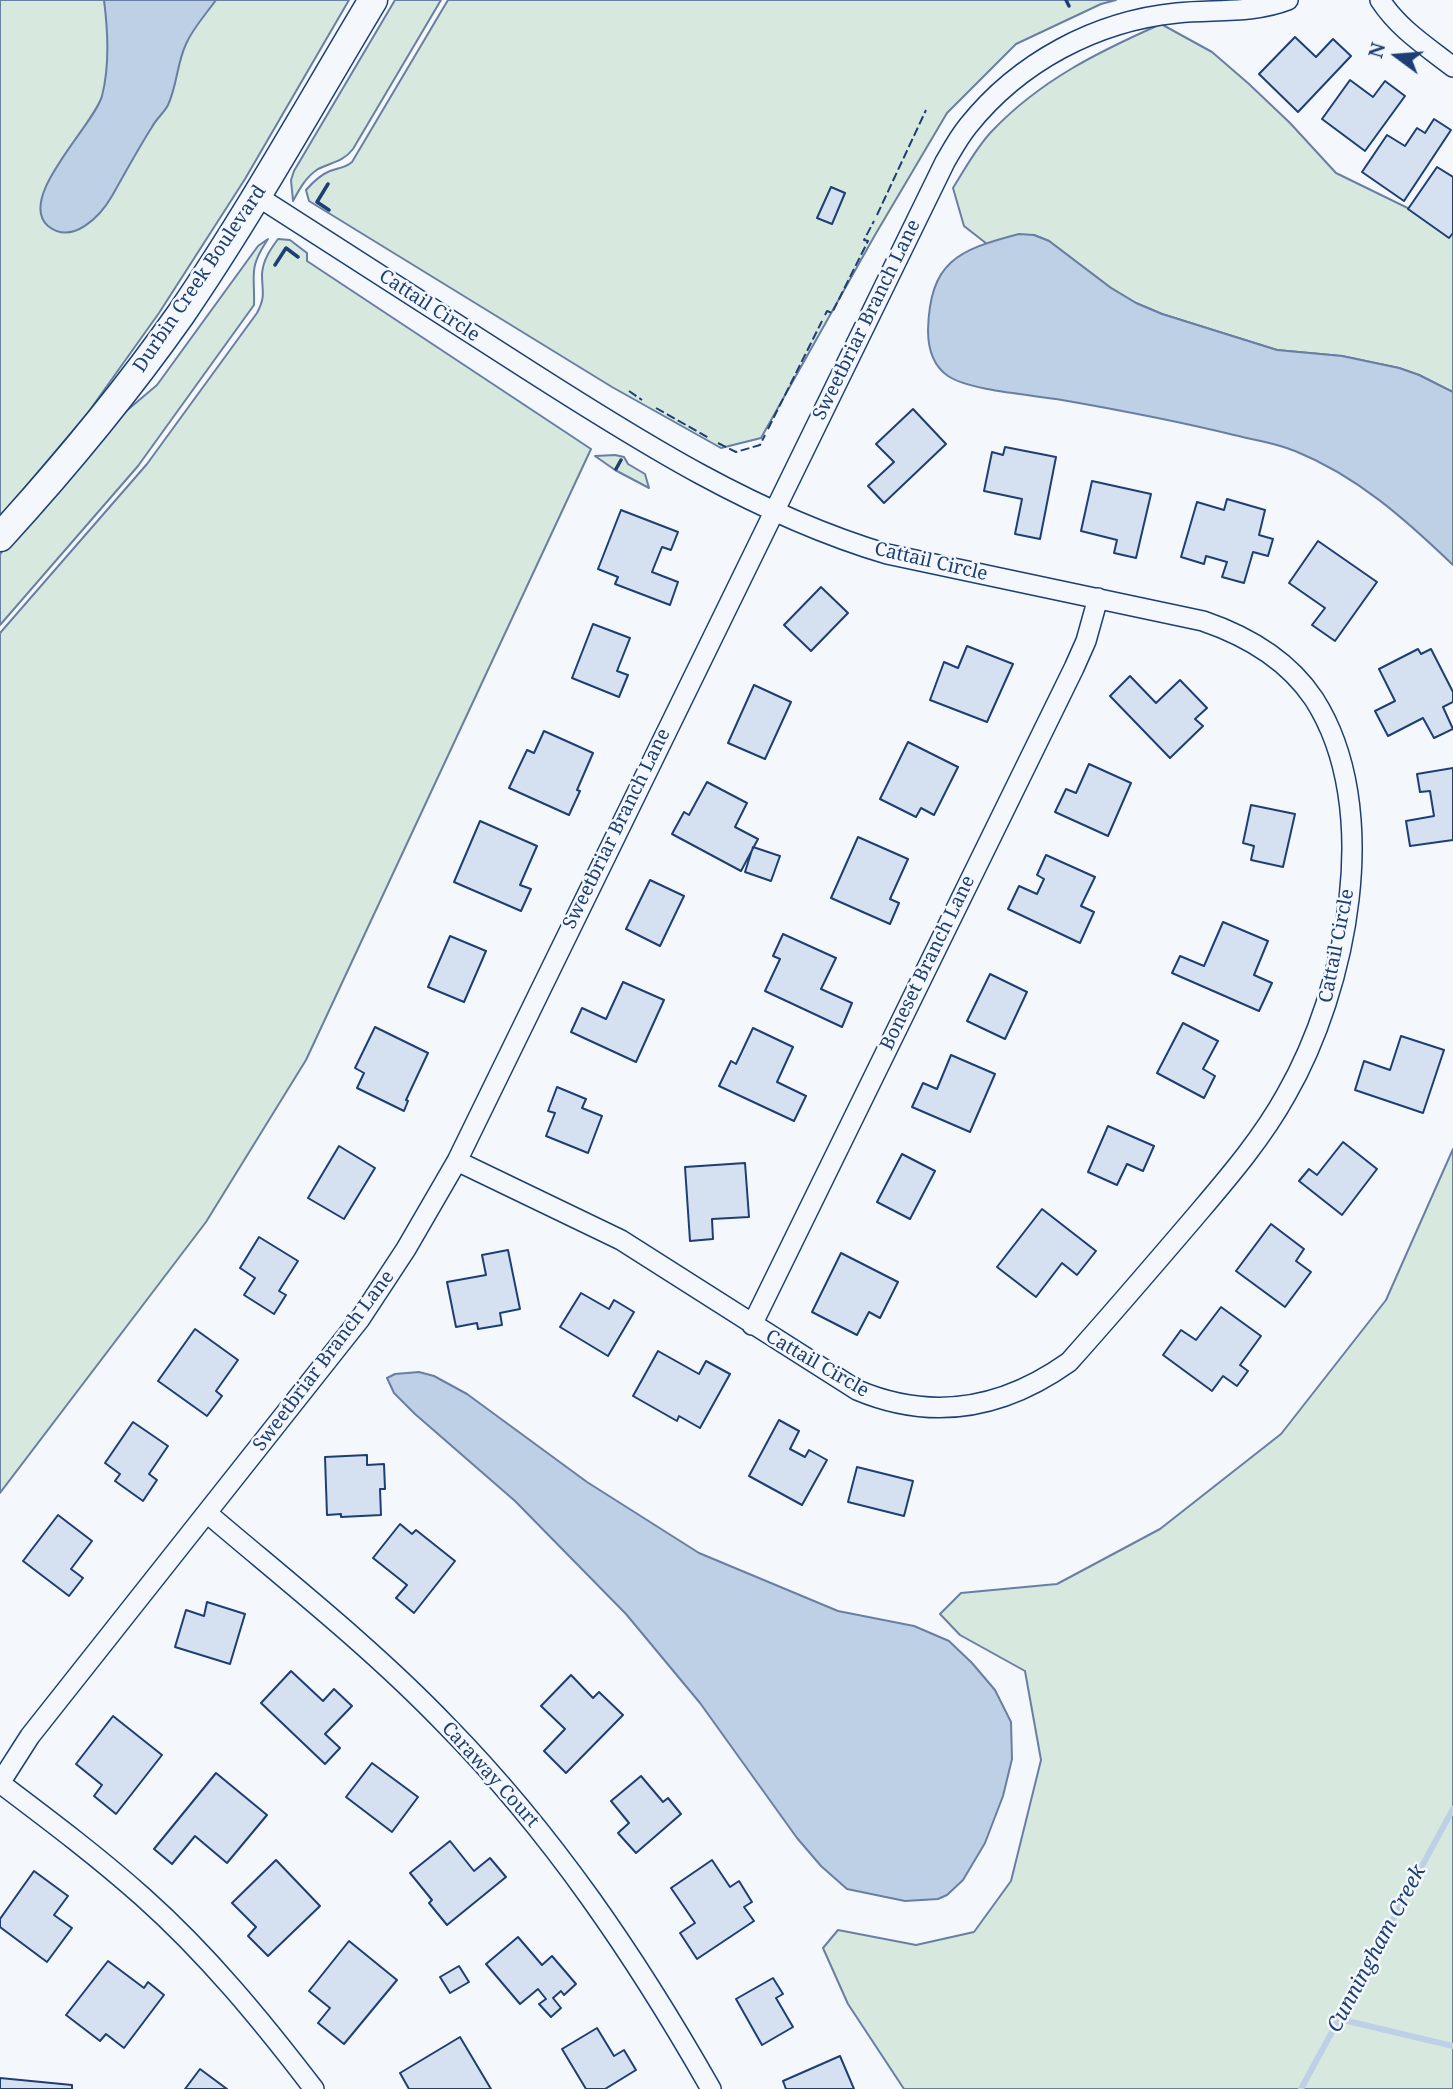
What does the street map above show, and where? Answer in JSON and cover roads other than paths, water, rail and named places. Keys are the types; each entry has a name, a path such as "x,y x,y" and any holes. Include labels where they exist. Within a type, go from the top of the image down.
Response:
{"street":[{"name":"Durbin Creek Boulevard","path":"0,537 40,494 131,381 181,313 257,196 373,0"},
{"name":"Sweetbriar Branch Lane","path":"0,1783 30,1736 360,1319 406,1249 457,1161 945,162 967,127 994,96 1015,78 1050,54 1090,33 1133,20 1178,13 1246,10 1288,0"},
{"path":"1380,0 1404,30 1453,67"},
{"name":"Cattail Circle","path":"257,196 642,443 774,510 841,540 887,554 1203,621 1253,642 1276,658 1313,697 1336,744 1346,782 1350,807 1351,871 1346,922 1334,979 1302,1066 1259,1139 1127,1297 1069,1362 1044,1380 1016,1394 956,1408 915,1407 881,1400 857,1390 621,1240 457,1161"},
{"name":"Boneset Branch Lane","path":"752,1325 1074,668 1086,641 1098,598"},
{"name":"Caraway Court","path":"207,1513 372,1653 446,1725 512,1797 565,1862 629,1952 711,2089"},
{"path":"0,1783 74,1838 144,1898 241,1997 314,2089"}],"water":[{"path":"104,0 216,0 186,44 168,105 107,204 85,226 67,232 57,231 48,226 41,214 42,198 60,161 102,96 108,48"},
{"path":"1019,234 1034,235 1049,241 1111,288 1162,314 1277,350 1342,356 1399,368 1453,392 1453,565 1417,531 1360,486 1318,461 1288,448 1148,416 986,389 948,376 935,361 928,337 930,307 941,274 963,253"},
{"path":"419,1372 434,1376 467,1394 587,1482 699,1553 838,1611 914,1626 949,1641 995,1690 1011,1722 1012,1759 1003,1796 985,1843 963,1880 947,1895 938,1899 905,1901 847,1889 821,1866 797,1838 700,1703 626,1614 515,1501 394,1393 387,1378 395,1374"}],"waterway":[{"name":"Cunningham Creek","path":"1301,2089 1453,1809"},
{"path":"1339,2019 1453,2046"}]}
